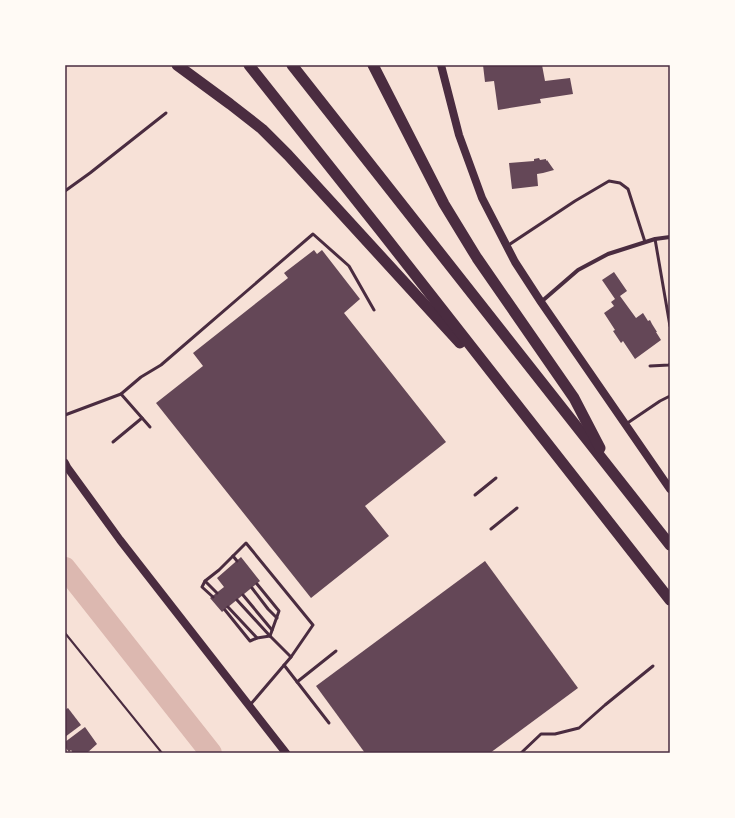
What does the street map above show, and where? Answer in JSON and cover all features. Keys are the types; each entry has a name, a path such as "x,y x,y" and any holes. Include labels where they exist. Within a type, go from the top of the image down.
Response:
{"highway":[{"path":"177,65 262,129 288,155 514,402"},
{"path":"249,65 670,600"},
{"path":"292,65 670,545"},
{"path":"373,65 444,204 477,258 574,398 614,473"}],"main road":[{"path":"441,65 459,135 482,198 515,262 670,489"},
{"path":"65,463 120,540 286,753"}],"street":[{"path":"541,302 578,270 608,254 644,242 670,237"}],"lane":[{"path":"65,191 166,113"},
{"path":"507,246 575,201 610,181 620,183 628,189 644,242"},
{"path":"65,415 121,394 141,377 161,365 313,234 349,266 374,310"},
{"path":"655,239 670,326"},
{"path":"650,366 670,364"},
{"path":"121,394 150,427"},
{"path":"625,424 670,396"},
{"path":"113,442 142,418"},
{"path":"475,495 496,478"},
{"path":"491,528 517,508"},
{"path":"213,597 202,587 205,582 246,543 313,625 291,657 249,706"},
{"path":"233,556 237,561"},
{"path":"228,560 232,565"},
{"path":"219,570 223,573"},
{"path":"213,574 217,578"},
{"path":"205,582 217,593"},
{"path":"257,584 280,611 270,636"},
{"path":"252,588 277,618"},
{"path":"243,595 272,630"},
{"path":"237,600 291,657"},
{"path":"228,607 257,638"},
{"path":"224,610 250,641 257,638 270,636"},
{"path":"298,682 336,651"},
{"path":"284,664 329,723"},
{"path":"521,753 541,734 555,734 579,728 653,666"}],"path":[{"path":"65,633 162,753"}],"building":[{"path":"483,65 542,65 545,81 570,78 573,94 540,99 541,103 498,110 494,81 485,82"},
{"path":"539,158 540,160 546,159 554,170 537,174 538,186 512,189 509,163 534,161 534,159"},
{"path":"314,250 317,254 322,250 360,299 344,313 446,442 365,506 389,536 311,598 156,403 203,366 193,353 288,278 284,273"},
{"path":"614,272 627,291 620,296 636,318 643,313 648,321 650,320 661,340 635,359 623,341 621,343 604,313 614,306 611,302 615,299 602,280"},
{"path":"241,557 260,581 222,612 210,598 224,587 217,578"},
{"path":"485,561 578,688 490,753 365,753 316,686"},
{"path":"68,708 81,725 65,737 65,710"},
{"path":"85,727 97,744 87,753 73,753 71,750 69,752 65,747 65,742"}],"waterway":[{"path":"65,568 211,753"}]}
